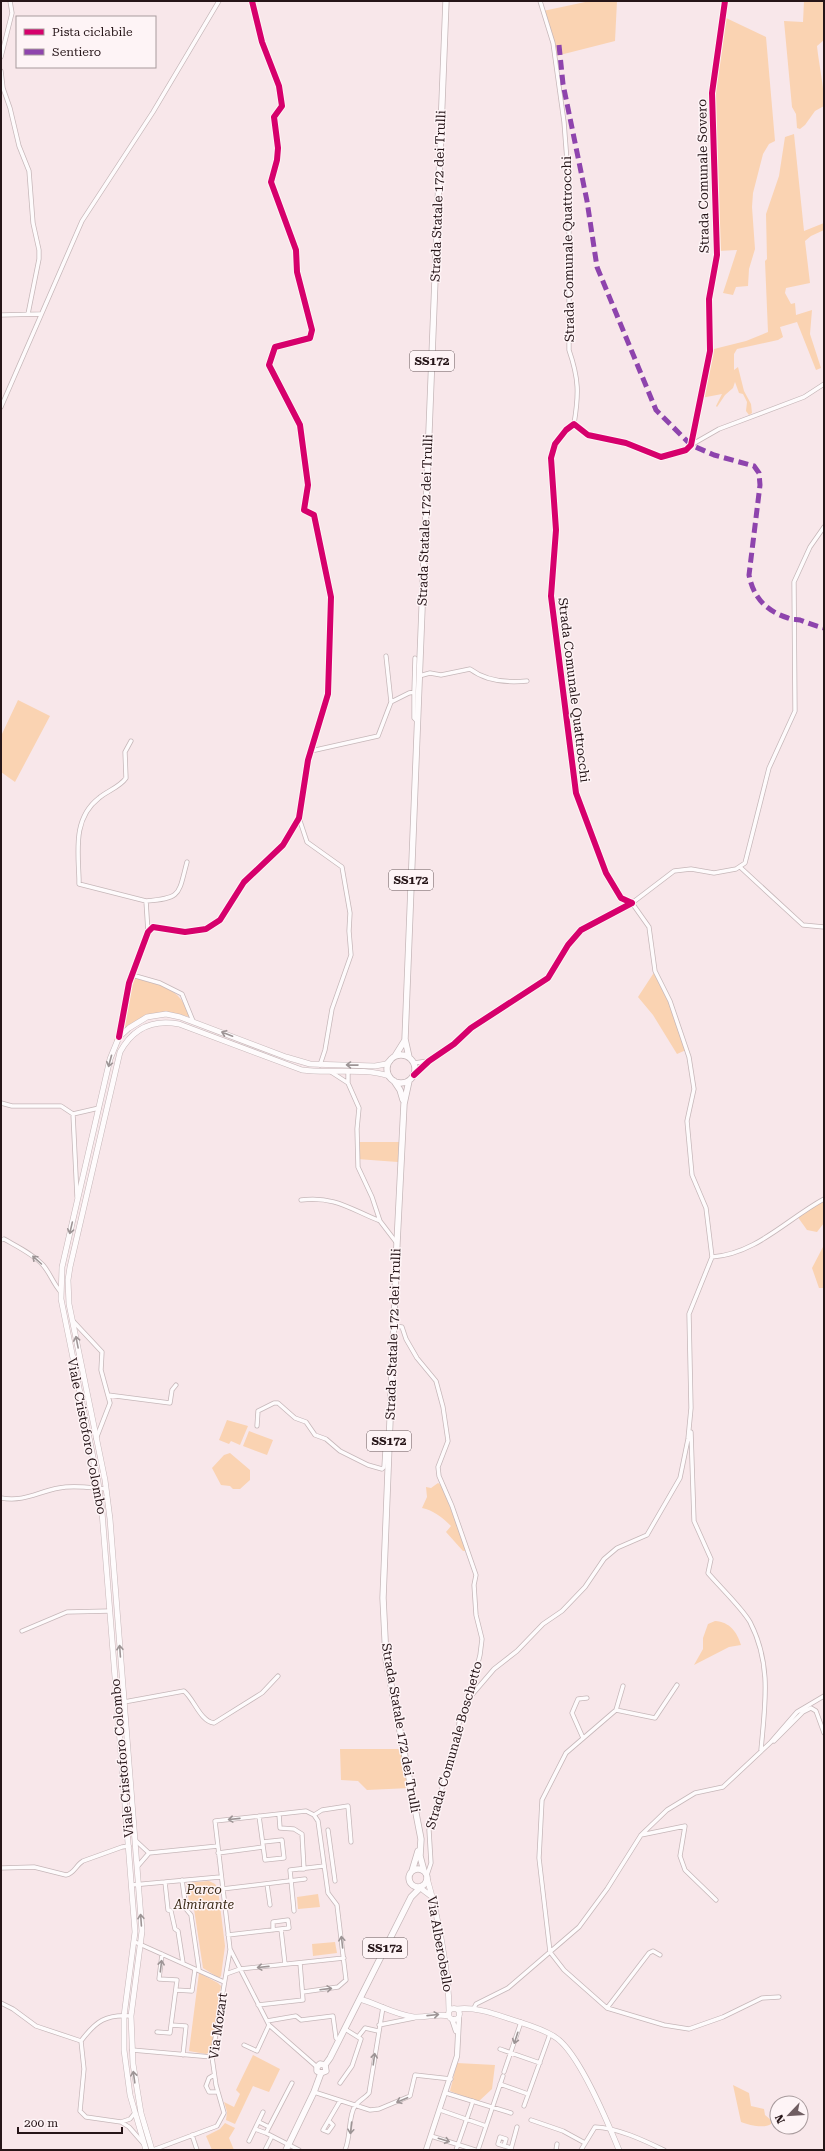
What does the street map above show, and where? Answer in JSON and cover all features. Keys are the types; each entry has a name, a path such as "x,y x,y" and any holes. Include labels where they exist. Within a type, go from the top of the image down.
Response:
{"main road":[{"name":"Strada Statale 172 dei Trulli","path":"410,1057 405,1040 446,1"},
{"name":"Viale Cristoforo Colombo","path":"146,2150 134,2114 124,2050 124,2016 135,1942 129,1846 99,1489 60,1291 62,1267 110,1059 120,1037 136,1022 155,1015 173,1015 193,1021 298,1061 320,1065 375,1066 386,1064 390,1060"},
{"name":"Viale Cristoforo Colombo","path":"153,2150 137,2093 132,2050 131,2016 142,1944 135,1840 106,1489 72,1320 68,1291 70,1267 115,1070 120,1052 134,1033 150,1024 169,1022 179,1024 296,1068 316,1072 375,1072 389,1076"},
{"name":"Strada Statale 172 dei Trulli","path":"395,1056 405,1040"},
{"path":"400,1054 410,1057 414,1063 414,1074 409,1081 402,1083 394,1081 389,1076 387,1068 390,1060 400,1054"},
{"name":"Strada Statale 172 dei Trulli","path":"394,1081 400,1090 404,1104"},
{"name":"Strada Statale 172 dei Trulli","path":"409,1081 404,1104 397,1243 383,1598 386,1659 421,1839 420,1856 426,1875"},
{"path":"60,1291 68,1291"},
{"path":"411,1898 409,1877 414,1870 421,1839"},
{"path":"414,1870 423,1865"},
{"path":"411,1898 420,1888 426,1875 414,1870"},
{"name":"Via Alberobello","path":"426,1875 433,1903 450,1993 450,2015"},
{"path":"410,1883 428,1892 433,1903"},
{"name":"SS172","path":"287,2147 314,2092 321,2074 326,2071 325,2065 339,2041 411,1898"},
{"path":"450,1993 458,2012"},
{"path":"360,1998 407,2016 417,2017 438,2014 450,2015 471,2008 521,2022 550,2034 559,2040 577,2064 611,2129 619,2150"},
{"path":"450,2015 458,2012"},
{"path":"321,2074 317,2070 317,2067 320,2064 325,2065"}],"street":[{"path":"1,57 12,13 10,1"},
{"path":"1,407 40,314 82,221 153,112 219,1"},
{"path":"148,932 153,927 184,932 206,929 220,920 244,882 283,845 299,818 308,760 328,694 332,597 314,515 304,510 308,485 300,425 269,365 275,347 310,338 312,330 297,272 296,250 271,182 277,160 278,148 274,117 282,106 282,101 276,74 262,42 252,1"},
{"name":"Strada Comunale Quattrocchi","path":"540,1 553,43 564,122 569,187 569,350 576,371 579,397 574,424 566,430 555,444 551,458 556,530 551,596 576,794 606,873 621,898 632,903 649,927 655,971 670,1001 689,1056 694,1089 687,1121 692,1175 706,1208 712,1257"},
{"name":"Strada Comunale Sovero","path":"690,445 710,351 709,299 717,255 712,93 725,1"},
{"path":"1,71 2,88 10,108 19,146 29,171 33,223 39,250 39,259 28,314"},
{"path":"1,315 40,314"},
{"path":"574,424 588,435 626,443 661,457 686,450 690,445 719,429 804,397 824,384"},
{"path":"414,1074 429,1061 454,1044 471,1028 548,978 568,945 581,930 632,903 674,871 691,869 714,873 736,869 745,863 769,768 796,711 794,582 810,547 824,527"},
{"path":"311,751 378,736 391,702 386,656"},
{"path":"415,658 413,714 417,721"},
{"path":"419,676 430,673 441,675 470,669 487,679 517,682 527,681"},
{"path":"391,702 414,692"},
{"path":"131,741 125,752 126,778 98,798 81,822 78,844 79,884 146,901 168,899 174,896 179,889 187,862"},
{"path":"299,818 307,842 342,867 350,913 349,931 351,955 332,1009 325,1050 320,1065"},
{"path":"740,867 803,924 824,927"},
{"path":"120,1037 132,975 148,932 146,901"},
{"path":"132,975 160,983 182,994 193,1021"},
{"path":"414,1063 429,1061"},
{"path":"331,1072 348,1083"},
{"path":"348,1072 348,1083 359,1108 357,1129 358,1166 372,1196 380,1221 397,1243"},
{"path":"1,1103 12,1106 61,1106 73,1114 99,1108"},
{"path":"73,1114 77,1203"},
{"path":"302,1200 319,1198 341,1203 380,1221"},
{"path":"469,1698 494,1669 517,1651 543,1624 562,1611 585,1587 604,1559 617,1548 647,1535 680,1478 688,1439 692,1380 689,1314 712,1257 733,1254 770,1236 824,1199"},
{"path":"3,1240 34,1257 44,1266 53,1284 60,1291"},
{"path":"72,1320 102,1352 101,1370 110,1403 96,1439"},
{"name":"Strada Comunale Boschetto","path":"394,1326 402,1327 406,1339 417,1358 436,1381 443,1407 448,1441 438,1467 439,1476 452,1506 476,1575 474,1585 476,1615 482,1639 469,1698 458,1723 455,1747 428,1830 430,1868 426,1875"},
{"path":"108,1395 170,1403 172,1390 176,1385"},
{"path":"257,1426 258,1411 274,1403 278,1403 295,1418 306,1422 315,1434 326,1439 340,1451 368,1465 382,1469 384,1467 385,1450 389,1449"},
{"path":"690,1415 694,1521 711,1560 708,1573 749,1621 765,1663 767,1688 761,1750"},
{"path":"1,1498 28,1498 59,1488 87,1487 106,1489"},
{"path":"22,1631 67,1612 110,1612"},
{"path":"124,1702 184,1691 201,1714 211,1723 214,1723 262,1693 278,1676"},
{"path":"616,1710 642,1717 655,1718 677,1685"},
{"path":"623,1686 616,1710 566,1753 542,1800 539,1858 550,1952 564,1970 607,2008 664,2026 689,2029 724,2017 762,1998 779,1997"},
{"path":"771,1742 784,1725 797,1712 824,1696"},
{"path":"583,1738 572,1713 578,1699 587,1698"},
{"path":"471,2008 508,1988 579,1927 607,1889 641,1835 667,1810 695,1793 723,1787 761,1750 780,1737 803,1712 812,1708 816,1711 824,1733"},
{"path":"120,1733 126,1732"},
{"path":"314,1815 322,1810 348,1806 351,1842"},
{"path":"303,1992 338,1988 346,1980 337,1905 328,1893 318,1822 314,1815 306,1811 215,1821 220,1877 230,1949 269,2025 317,2067"},
{"path":"279,1814 280,1828 294,1829 302,1834 304,1868"},
{"path":"259,1816 262,1842 265,1860 284,1858 282,1840 262,1842"},
{"path":"641,1835 684,1826 680,1856 685,1870 716,1900"},
{"path":"328,1830 335,1881"},
{"path":"135,1840 149,1853"},
{"path":"322,1844 330,1843"},
{"path":"1,1868 33,1867 55,1874 70,1875 83,1861 122,1847 129,1846"},
{"path":"137,1867 149,1853 218,1846"},
{"path":"218,1853 263,1847"},
{"path":"423,1865 428,1862 430,1857"},
{"path":"294,1911 290,1870 324,1866"},
{"path":"132,1885 220,1877"},
{"path":"222,1889 305,1879"},
{"path":"176,1990 192,1991 197,1970 191,1915 186,1909 182,1880"},
{"path":"165,1882 168,1910 171,1911 175,1929 178,1931 183,1963"},
{"path":"267,1884 270,1905"},
{"path":"228,1935 273,1930 289,1928 288,1920 272,1922 273,1930"},
{"path":"281,1929 285,1964"},
{"path":"135,1942 224,1982"},
{"name":"Via Mozart","path":"153,2150 217,2126 224,2113 214,2075 212,2057 230,1949"},
{"path":"607,2008 649,1953 653,1951 660,1955"},
{"path":"157,2032 170,2034 177,1980 159,1979 162,1954"},
{"path":"226,1974 240,1969 344,1958"},
{"path":"258,2005 303,2000 300,1963"},
{"path":"1,2003 13,2009 36,2026 82,2041"},
{"path":"345,2150 349,2141 352,2112 355,2105 370,2093 378,2031 383,2006"},
{"path":"426,2150 451,2079 457,2056 458,2012"},
{"path":"450,2015 457,2036"},
{"path":"131,2016 100,2020 82,2041 84,2070 80,2111 86,2117 121,2122 130,2127 144,2144"},
{"path":"267,2021 296,2016 301,2020 333,2016 336,2038 339,2041"},
{"path":"379,2025 417,2017"},
{"path":"431,2136 477,2150 521,2022"},
{"path":"171,2025 186,2026 183,2055"},
{"path":"244,2046 258,2051 269,2025"},
{"path":"358,2037 365,2028 378,2031"},
{"path":"340,2083 352,2066 361,2039 345,2029"},
{"path":"524,2106 550,2034"},
{"path":"500,2049 540,2063"},
{"path":"132,2050 212,2057"},
{"path":"214,2075 209,2078 206,2086 209,2092 218,2092"},
{"path":"314,2092 370,2110 379,2109 406,2099 413,2092 415,2075 451,2079"},
{"path":"266,2133 292,2083"},
{"path":"500,2084 528,2094"},
{"path":"130,2095 137,2093"},
{"path":"446,2093 511,2113"},
{"path":"329,2121 340,2100"},
{"path":"456,2150 473,2101"},
{"path":"440,2110 486,2126"},
{"path":"249,2141 263,2112"},
{"path":"121,2122 130,2119 134,2114"},
{"path":"531,2120 563,2130 585,2143"},
{"path":"259,2122 269,2127"},
{"path":"504,2146 511,2149 517,2127"},
{"path":"581,2150 595,2127 611,2129 664,2150"},
{"path":"255,2129 272,2136 287,2147 299,2150"},
{"path":"192,2135 197,2150"},
{"path":"265,2150 272,2136"},
{"path":"556,2150 557,2144"}],"green space":[{"path":"590,1 617,1 615,41 556,56 555,44 543,11"},
{"path":"804,1 824,1 824,40 817,46 824,106 815,111 805,125 800,129 797,128 796,114 792,107 784,21 803,22"},
{"path":"724,17 766,37 775,141 769,144 763,154 753,193 752,207 755,249 749,269 748,286 736,287 733,295 723,293 737,250 718,251 716,152 713,101 714,77"},
{"path":"794,134 804,231 824,223 824,230 811,236 805,241 810,283 786,288 785,293 791,304 795,303 796,315 812,310 810,334 821,368 816,370 797,322 780,327 783,337 778,340 737,349 734,354 734,370 738,367 744,391 751,404 752,413 749,415 746,411 747,402 743,394 739,393 735,382 733,388 725,395 717,407 716,406 722,394 701,398 710,350 746,341 768,332 765,261 767,259 766,214 779,176 785,137"},
{"path":"18,700 50,716 15,782 1,772 1,736"},
{"path":"655,971 679,1027 686,1050 677,1054 653,1015 638,997"},
{"path":"130,976 167,988 181,999 186,1007 189,1017 167,1013 157,1013 147,1016 130,1025 114,1042"},
{"path":"357,1142 399,1142 398,1162 357,1159"},
{"path":"824,1197 824,1223 817,1232 807,1230 797,1216"},
{"path":"824,1245 824,1288 819,1288 812,1268"},
{"path":"227,1420 248,1426 240,1445 231,1441 229,1444 219,1440"},
{"path":"249,1431 273,1440 267,1455 243,1446"},
{"path":"230,1453 250,1470 250,1480 240,1489 233,1489 230,1486 221,1485 212,1468 224,1455"},
{"path":"438,1483 441,1485 468,1551 463,1551 446,1532 451,1526 448,1523 434,1512 422,1508 427,1497 426,1487 431,1488"},
{"path":"715,1621 725,1623 732,1628 741,1645 729,1647 694,1665 703,1649 703,1638 708,1624"},
{"path":"340,1749 403,1749 410,1788 367,1790 358,1781 341,1780"},
{"name":"Parco Almirante","path":"209,1881 215,1884 218,1889 225,1946 221,1976 219,1978 203,1968 194,1909 190,1907 186,1883"},
{"path":"318,1894 320,1907 298,1909 297,1897"},
{"path":"335,1942 337,1953 313,1956 312,1944"},
{"path":"199,1973 221,1986 211,2051 206,2054 189,2051"},
{"path":"253,2055 280,2069 269,2092 253,2086 235,2124 226,2120 227,2112 224,2102 234,2107 240,2094 236,2090"},
{"path":"457,2063 495,2065 492,2089 478,2102 450,2091"},
{"path":"733,2085 749,2093 751,2106 764,2109 765,2115 769,2118 769,2125 764,2126 741,2122"},
{"path":"225,2123 235,2128 229,2138 234,2150 212,2150 206,2136 220,2129"}],"marked path":[{"path":"559,45 563,84 587,201 597,267 656,410 691,445 714,455 754,466 759,473 760,485 749,575 754,590 757,596 767,607 780,615 824,628"}],"cycle path":[{"path":"119,1037 129,983 148,932 153,927 185,932 206,929 220,920 244,882 283,845 299,818 308,760 328,694 331,597 314,515 304,510 308,485 300,425 269,365 275,347 310,338 312,330 297,272 296,250 271,182 277,160 278,148 274,117 282,106 279,86 262,42 252,1"},
{"path":"632,903 621,898 606,873 576,793 551,596 556,530 551,458 555,444 566,430 574,424 588,435 626,443 661,457 686,450 691,445 710,351 709,299 717,255 712,93 725,1"},
{"path":"414,1075 429,1061 454,1044 471,1028 548,978 568,945 581,930 632,903"}]}
